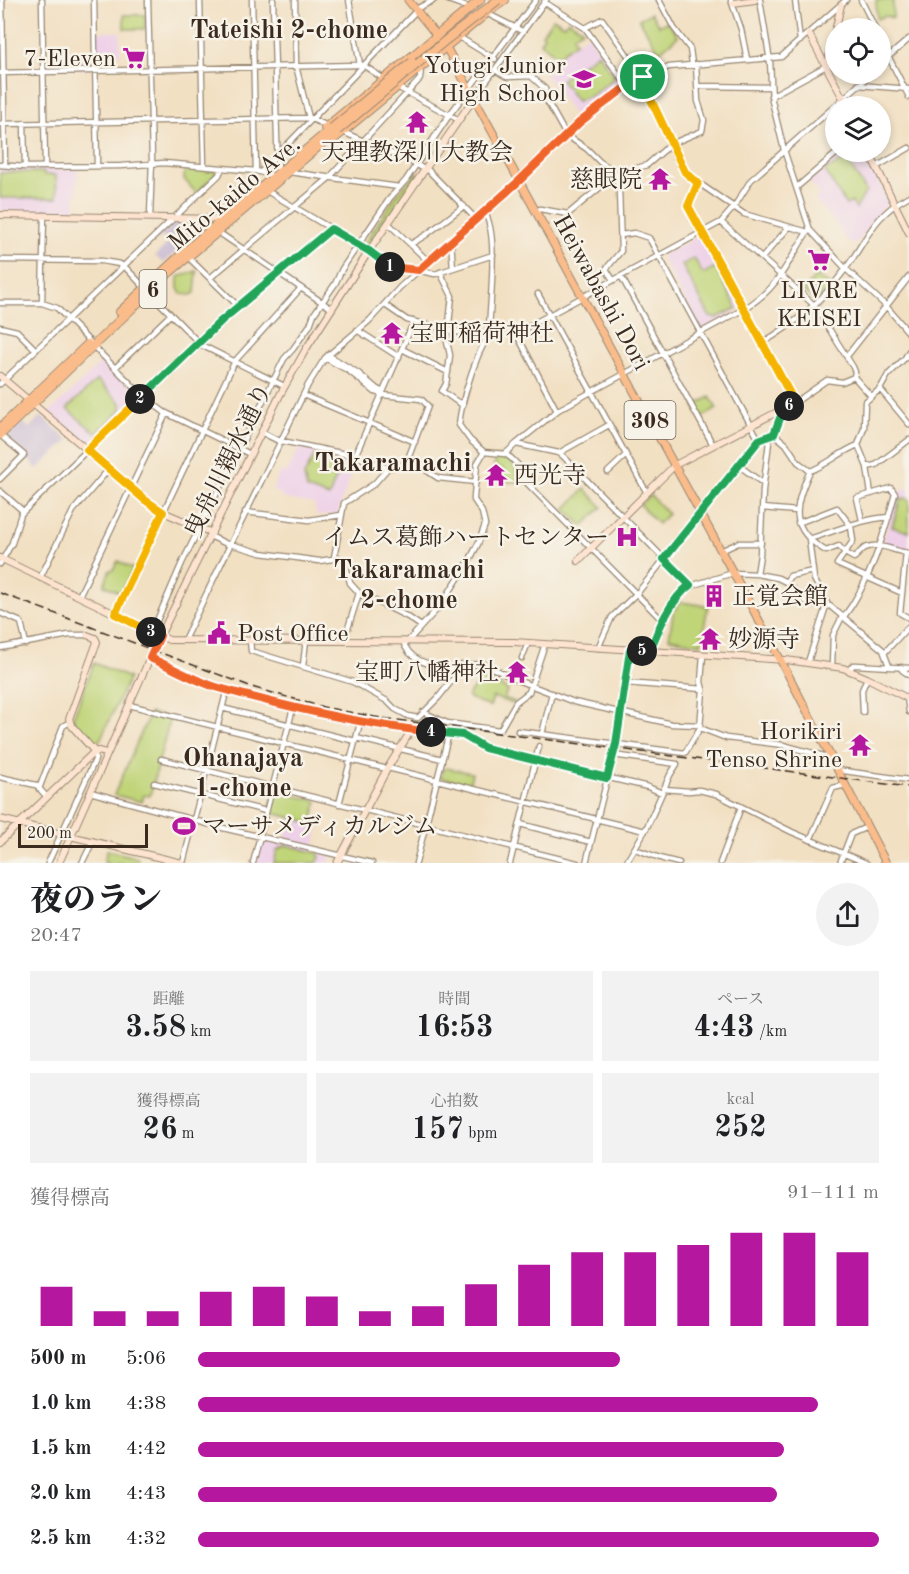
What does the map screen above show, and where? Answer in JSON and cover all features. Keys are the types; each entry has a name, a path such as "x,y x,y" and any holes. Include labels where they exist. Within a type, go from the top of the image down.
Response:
{"highway":[{"path":"335,129 384,79 480,0"},
{"name":"6","path":"335,129 489,0"},
{"name":"6","path":"335,129 498,0"},
{"path":"335,129 397,87 488,12 506,0"},
{"name":"Mito-kaido Ave.","path":"147,290 188,257 276,175 335,129"},
{"name":"Mito-kaido Ave.","path":"0,435 147,290 289,172 301,157"},
{"name":"Mito-kaido Ave.","path":"0,428 31,402"}],"main road":[{"name":"Heiwabashi Dori","path":"408,0 446,47 470,89 885,857"}],"street":[{"path":"2,0 2,165 25,167 151,163 259,171 276,175 273,0"},
{"path":"42,0 45,166"},
{"path":"94,0 97,165"},
{"path":"148,0 151,121 150,217"},
{"path":"201,0 204,166"},
{"path":"252,0 255,119 259,171"},
{"path":"295,0 296,66 310,118"},
{"path":"349,0 362,65"},
{"path":"259,171 277,156 310,118 416,10 434,0"},
{"path":"448,0 470,8"},
{"path":"152,632 200,527 284,359 323,303 342,269 450,114 536,0"},
{"path":"536,211 540,209 568,214 615,175 647,165 671,144 702,131 704,120 698,101 698,86 690,49 674,28 659,0"},
{"path":"747,59 741,29 732,2 755,0"},
{"path":"760,0 769,58 771,96 784,150 809,231 886,306 909,333"},
{"path":"795,0 800,41"},
{"path":"861,0 870,18"},
{"path":"474,98 545,1 585,28 627,86"},
{"path":"184,640 280,440 303,395 327,356 385,305 400,287 519,181 566,135 627,86 666,68 784,56 843,2"},
{"path":"839,18 843,2"},
{"path":"488,12 522,32"},
{"path":"585,28 602,19 643,77 646,89 685,172 744,214 809,231"},
{"path":"809,34 825,65"},
{"path":"458,36 500,62"},
{"path":"891,55 909,39"},
{"path":"891,61 909,97"},
{"path":"2,73 362,65 384,79"},
{"path":"210,278 328,179 420,79 421,67"},
{"path":"771,96 825,68"},
{"path":"495,70 507,76 531,76 544,89 547,101 566,135 587,149 615,175 619,189 621,251 606,269 613,280"},
{"path":"698,86 771,87"},
{"path":"846,96 858,86 907,89"},
{"path":"397,87 459,120"},
{"name":"曳舟川親水通り","path":"59,863 160,636 284,386 369,251 474,98"},
{"path":"557,411 515,334 721,222 734,207 751,180 825,115"},
{"path":"2,124 310,118 425,169 476,219"},
{"path":"24,123 25,167"},
{"path":"876,167 909,148"},
{"path":"797,187 826,162"},
{"path":"873,162 909,233"},
{"path":"222,168 219,175 2,380 163,512 200,527 230,544 261,553 319,561 339,558 345,563 348,579 359,593 408,617 421,626"},
{"path":"289,172 399,187"},
{"path":"698,183 688,206 795,403"},
{"path":"266,190 369,251 393,268 403,267 435,274 493,255"},
{"path":"762,343 792,326 814,305 846,269 881,215 894,204 909,196"},
{"path":"411,244 464,206"},
{"path":"484,212 488,217 493,255 487,339 470,378 459,425 470,440 484,452 505,454 518,465 521,477 663,621"},
{"path":"0,215 175,217 223,225 245,250 332,309"},
{"path":"42,303 44,215"},
{"path":"721,222 814,305 847,356 855,372 854,377 871,396"},
{"path":"388,223 428,261"},
{"path":"762,258 789,227"},
{"path":"331,229 238,306 23,511 12,543 1,560 169,640 528,643 780,659 849,670 908,699 909,712"},
{"path":"505,454 557,411 764,297 809,231"},
{"path":"621,235 634,233 649,238 759,440"},
{"path":"451,241 453,268"},
{"path":"188,257 238,306"},
{"path":"0,260 102,261 124,266 198,343 284,386"},
{"path":"440,273 452,296 447,342 450,355 442,391 464,405"},
{"path":"621,276 713,446"},
{"path":"847,356 909,277"},
{"path":"115,614 235,361 301,288"},
{"path":"538,294 647,493"},
{"path":"0,303 42,303 53,306 69,319 143,396 166,414 250,454"},
{"path":"385,305 407,320 487,339"},
{"path":"115,368 170,315"},
{"path":"355,456 414,321"},
{"path":"0,327 17,331 36,350"},
{"path":"357,330 399,357"},
{"path":"402,349 448,372"},
{"path":"871,494 867,467 858,446 864,428 865,402 880,389 887,375 907,357 909,351"},
{"path":"327,356 350,368 383,393 421,399 428,406 406,464"},
{"path":"578,561 675,465 795,403 827,380 842,382 854,377"},
{"path":"880,389 909,424"},
{"path":"303,395 415,442"},
{"path":"757,574 764,484 772,434 782,413 781,410"},
{"path":"79,596 166,414"},
{"path":"559,453 609,425"},
{"path":"261,432 280,440 355,456 388,468 406,464 423,468 438,478 476,482"},
{"path":"772,434 786,444 798,462 810,471"},
{"path":"598,648 612,617 636,594 759,440 772,434"},
{"path":"0,435 24,455 0,479"},
{"path":"867,467 876,465 909,440"},
{"path":"516,444 559,453 690,585"},
{"path":"858,446 847,449 810,471 803,486 797,510 798,523 809,539 826,551 839,546 854,558 865,548 880,545 899,553 907,553 900,613 909,618"},
{"path":"405,641 441,605 481,538 485,525 482,512 474,500 477,464 484,452"},
{"path":"608,472 626,455"},
{"path":"738,465 764,484"},
{"path":"334,558 344,503 374,484 388,468"},
{"path":"40,578 73,511 109,469"},
{"path":"832,666 833,635 860,594 867,578 889,517 895,494 891,488 857,498 862,520"},
{"path":"0,491 23,511"},
{"path":"762,508 797,510"},
{"path":"798,523 837,508 850,526 853,542 837,564 902,593"},
{"path":"245,512 309,520 341,515"},
{"path":"809,539 862,520 889,517"},
{"path":"809,539 814,579 827,605 885,652 889,666"},
{"path":"721,551 738,543 761,543"},
{"path":"786,582 790,576 813,571"},
{"path":"650,651 663,621 679,595 690,585 733,573 778,578 786,582 805,601 816,605 827,605"},
{"path":"345,641 359,593"},
{"path":"808,663 827,605"},
{"path":"0,613 21,622 26,644"},
{"path":"885,652 909,626"},
{"path":"0,648 69,635 87,636 95,638 97,642 71,710 69,722 63,726 39,789"},
{"path":"250,640 251,651 353,681 387,700 395,709 408,716 418,718 454,678 456,670 462,665 484,664 517,680 574,702 672,724 700,727 726,738 783,745 831,758"},
{"path":"303,666 306,640"},
{"path":"405,641 406,648 420,662 456,670"},
{"path":"522,658 528,643"},
{"path":"423,712 447,723 500,730 516,702 529,692 545,644"},
{"path":"586,863 616,744 630,650"},
{"path":"518,731 685,753 700,727 703,654"},
{"path":"150,658 182,674 293,708 360,723 464,735 485,748 663,791 707,791 842,855 866,863"},
{"path":"849,670 853,665 909,668"},
{"path":"901,667 909,675"},
{"path":"863,712 862,690 867,678"},
{"path":"625,683 703,689"},
{"path":"0,819 183,863 227,689"},
{"path":"542,734 552,693"},
{"path":"129,705 645,831"},
{"path":"222,708 442,759"},
{"path":"253,863 293,708"},
{"path":"48,863 95,760 95,752 69,722"},
{"path":"339,804 360,723"},
{"path":"337,863 388,768 412,729"},
{"path":"416,863 449,734"},
{"path":"510,863 539,746"},
{"path":"0,842 95,752 106,753"},
{"path":"613,755 677,764 627,863"},
{"path":"161,759 577,863"},
{"path":"837,770 909,780"},
{"path":"0,777 36,785 47,797"},
{"path":"154,783 266,812"},
{"path":"810,840 833,788 846,785"},
{"path":"89,792 372,863"},
{"path":"720,863 741,807"},
{"path":"520,824 591,842"},
{"path":"840,863 851,834 867,826"},
{"path":"82,863 93,841"},
{"path":"635,849 663,861 679,863"}],"shaded area":[{"path":"96,32 120,32 120,55 113,55 112,60 93,60 93,69 77,69 77,52 96,51"},
{"name":"Yotugi Junior High School","path":"588,34 623,85 577,119 545,74 558,57"},
{"path":"831,162 869,162 889,201 855,245 847,240 839,230 840,228 815,199 820,194 809,181"},
{"path":"0,168 78,169 75,212 0,211"},
{"path":"176,221 193,238 163,263 155,256 168,243 162,236 157,241 155,239"},
{"path":"702,236 740,306 740,309 703,329 700,328 662,258 663,255"},
{"path":"104,360 138,397 87,445 49,413"},
{"path":"41,416 69,440 37,469 26,457 27,455 7,437 23,422 29,428"},
{"path":"300,447 358,459 338,514 317,516 314,504 282,498 280,493 272,491 280,471 286,474"},
{"path":"906,488 909,489 909,551 883,542 897,494"},
{"path":"290,818 319,825 313,851 331,856 329,863 256,863 261,841 264,839 284,844"}],"green space":[{"path":"876,0 893,0 893,18 885,16 877,18"},
{"path":"651,13 659,26 668,21 678,36 659,52 639,19"},
{"path":"124,15 145,15 145,29 124,29"},
{"path":"553,18 564,25 568,20 583,29 573,36 576,42 557,56 540,42 544,36 542,34"},
{"path":"598,53 615,77 592,95 577,101 561,80"},
{"path":"840,162 848,162 866,191 856,209 852,202 846,205 825,171"},
{"path":"185,169 215,171 216,174 196,193 184,179"},
{"path":"44,172 44,175 56,175 57,198 0,198 0,173"},
{"path":"418,173 417,176 366,247 364,244 396,196"},
{"path":"694,258 703,274 715,267 737,308 717,318 710,317 682,265"},
{"path":"197,271 195,293 181,294 178,288 178,277"},
{"path":"816,276 830,285 818,298 813,299 803,291"},
{"path":"97,380 121,403 121,410 96,433 67,409"},
{"path":"710,397 717,409 701,418 694,406"},
{"path":"315,454 331,458 329,463 340,467 329,497 307,489 304,476"},
{"path":"496,456 505,456 511,461 517,471 518,482 501,482 503,469 494,467"},
{"path":"585,489 602,507 584,525 565,509"},
{"path":"650,495 668,514 658,524 640,505"},
{"path":"909,499 909,532 892,527 900,500"},
{"path":"118,561 133,569 121,593 104,585 110,570 113,570"},
{"path":"680,602 708,606 701,644 669,638 673,614"},
{"path":"94,663 129,678 100,740 94,743 77,726 73,718"},
{"path":"480,679 493,682 508,690 504,698 515,702 513,704 493,697 490,707 467,697"},
{"path":"150,713 170,718 150,796 144,795 142,802 114,795"},
{"path":"443,769 472,773 469,784 441,778"},
{"path":"276,791 317,801 312,823 269,812"},
{"path":"286,845 318,853 320,857 317,863 274,863 277,850"},
{"path":"107,850 138,858 137,863 104,863"}],"railway":[{"path":"0,593 255,688 323,707 375,717 909,787"}],"place":[{"name":"7-Eleven","path":"134,58"},
{"name":"Yotugi Junior High School","path":"584,79"},
{"name":"天理教深川大教会","path":"417,122"},
{"name":"慈眼院","path":"660,179"},
{"name":"LIVRE KEISEI","path":"819,260"},
{"name":"宝町稲荷神社","path":"392,333"},
{"name":"西光寺","path":"496,475"},
{"name":"イムス葛飾ハートセンター","path":"627,537"},
{"name":"正覚会館","path":"714,596"},
{"name":"Post Office","path":"219,633"},
{"name":"妙源寺","path":"710,639"},
{"name":"宝町八幡神社","path":"517,672"},
{"name":"Horikiri Tenso Shrine","path":"860,745"},
{"name":"マーサメディカルジム","path":"184,826"}],"district":[{"name":"Tateishi 2-chome","path":"289,29"},
{"name":"Takaramachi","path":"393,462"},
{"name":"Takaramachi 2-chome","path":"409,584"},
{"name":"Ohanajaya 1-chome","path":"243,772"}],"route":[{"path":"643,77 646,89 677,159 687,176 698,183 688,206 795,403 781,410 774,434 760,438 664,559 690,585 683,590 669,610 650,651 630,650 616,744 607,778 485,748 464,735 360,723 293,708 217,687 182,674 150,658 160,636 115,614 163,512 145,500 87,450 221,321 331,229 393,268 419,270 519,181 580,122 627,86 643,77"}]}
